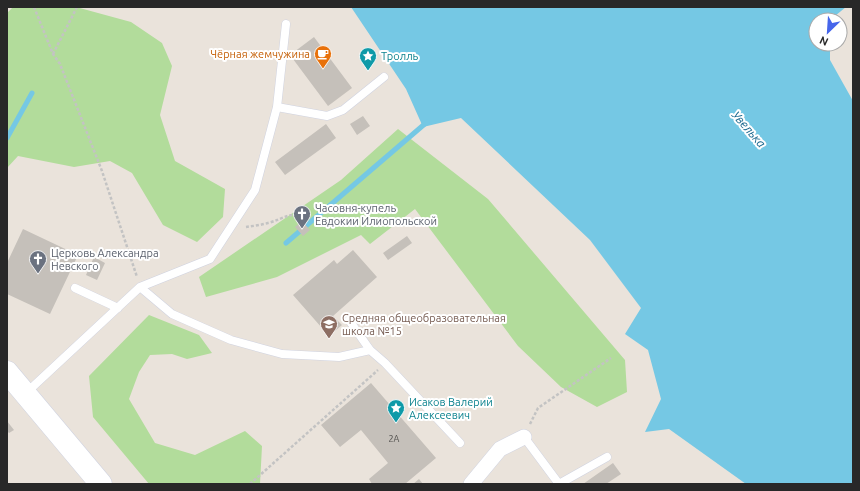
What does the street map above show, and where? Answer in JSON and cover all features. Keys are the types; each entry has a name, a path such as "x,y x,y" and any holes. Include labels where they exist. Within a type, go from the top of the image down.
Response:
{"main road":[{"path":"7,372 101,484"}],"street":[{"path":"471,484 500,450 524,437"}],"lane":[{"path":"25,394 140,287 210,259 255,190 277,107 286,24"},
{"path":"277,107 327,116 343,110 384,77"},
{"path":"140,287 172,314 231,340 252,346 282,354 339,357 370,350"},
{"path":"75,288 118,308"},
{"path":"350,320 370,350 385,363 460,443"},
{"path":"524,437 560,484 607,457"}],"path":[{"path":"34,7 53,54 60,64 102,171 140,287"},
{"path":"53,54 77,7"},
{"path":"229,230 268,223 287,215 300,215 308,220"},
{"path":"524,437 538,408 611,358"},
{"path":"250,484 385,363"}],"green space":[{"path":"13,7 76,7 131,22 162,43 172,66 160,115 175,161 225,189 223,217 197,242 163,225 132,173 110,161 74,167 18,156 7,168 7,13"},
{"path":"398,129 488,199 625,360 627,392 597,407 561,387 518,346 415,209 370,244 361,235 277,277 206,297 199,277 341,180"},
{"path":"149,315 199,335 212,353 187,359 172,354 150,355 139,372 129,399 155,443 195,455 245,431 262,446 260,484 149,484 93,417 89,376"}],"water":[{"name":"Увелька","path":"351,7 846,7 840,12 808,12 808,52 830,52 830,60 853,101 853,484 746,484 669,429 645,432 661,399 648,350 625,334 641,308 590,240 461,118 423,127 406,89"}],"building":[{"path":"314,37 352,88 328,106 290,55"},
{"path":"363,116 370,126 357,135 350,124"},
{"path":"326,124 336,138 285,175 275,162"},
{"name":"Часовня-купель Евдокии Илиопольской","path":"302,221 310,230 303,236 295,227"},
{"name":"Церковь Александра Невского","path":"23,229 78,255 50,314 7,294 7,263"},
{"path":"407,236 412,243 388,260 383,253"},
{"path":"353,250 377,277 333,316 342,325 329,336 293,295 334,260 337,264"},
{"path":"94,257 105,263 97,280 86,275"},
{"path":"371,383 436,458 405,484 372,484 369,479 388,463 361,430 340,447 321,425"},
{"path":"7,421 14,430 9,433 7,431"},
{"path":"613,463 621,474 606,484 583,484"},
{"path":"419,479 423,484 413,484"}],"waterway":[{"path":"7,138 32,93"},
{"path":"286,243 427,122"}],"place":[{"name":"Чёрная жемчужина","path":"323,69"},
{"name":"Тролль","path":"368,71"},
{"name":"Часовня-купель Евдокии Илиопольской","path":"302,229"},
{"name":"Церковь Александра Невского","path":"38,274"},
{"name":"Средняя общеобразовательная школа №15","path":"329,339"},
{"name":"Исаков Валерий Алексеевич","path":"396,423"}]}
